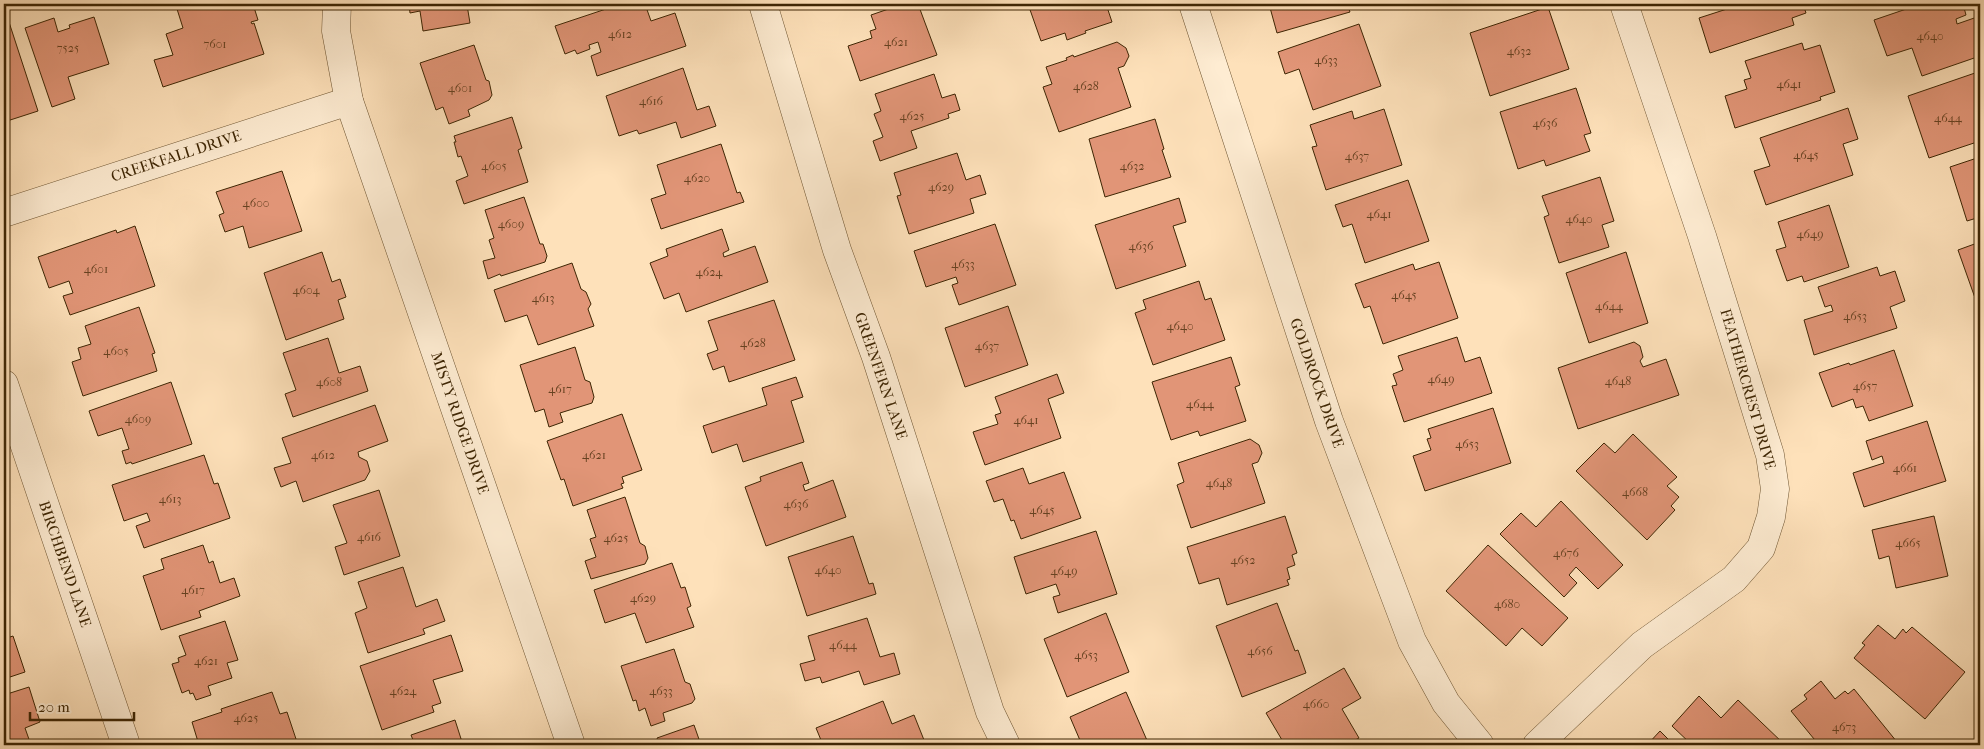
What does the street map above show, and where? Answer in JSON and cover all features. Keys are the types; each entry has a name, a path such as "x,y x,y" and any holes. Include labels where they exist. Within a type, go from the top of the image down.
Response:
{"street":[{"name":"MISTY RIDGE DRIVE","path":"337,4 336,31 350,101 571,745"},
{"name":"GREENFERN LANE","path":"763,4 837,250 876,357 990,712 1006,745"},
{"name":"GOLDROCK DRIVE","path":"1193,4 1329,421 1412,641 1446,703 1480,745"},
{"name":"FEATHERCREST DRIVE","path":"1537,745 1642,645 1734,579 1761,548 1771,517 1775,489 1770,455 1702,236 1624,4"},
{"name":"CREEKFALL DRIVE","path":"4,213 350,101"},
{"name":"BIRCHBEND LANE","path":"4,384 126,745"}],"building":[{"path":"193,4 253,4 258,20 251,22 252,24 254,23 264,54 163,87 154,60 173,55 166,34 183,28 177,9"},
{"path":"409,4 467,5 470,23 423,31 420,11 410,13"},
{"path":"621,4 645,4 651,21 675,13 686,46 597,76 591,56 601,52 598,42 589,45 590,49 577,54 575,50 565,54 555,26"},
{"path":"903,4 918,4 937,55 860,81 848,46 872,38 870,31 876,29 871,15"},
{"path":"1028,4 1106,4 1112,22 1085,31 1086,33 1067,40 1065,33 1041,41"},
{"path":"1269,4 1347,4 1350,12 1277,33"},
{"path":"1729,4 1803,4 1806,13 1792,18 1794,25 1710,53 1699,18 1730,8"},
{"path":"1921,4 1963,4 1966,15 1956,19 1957,24 1980,16 1980,56 1922,76 1912,48 1887,56 1874,20"},
{"path":"1548,7 1569,69 1490,96 1470,33"},
{"path":"7,16 38,111 4,122 4,17"},
{"path":"94,17 109,64 68,77 75,99 52,107 25,28 54,18 58,32 70,28 69,25"},
{"path":"1359,24 1381,86 1313,110 1299,69 1285,74 1278,52"},
{"path":"1117,42 1126,48 1129,56 1124,66 1118,68 1131,107 1059,132 1043,87 1052,84 1046,67 1067,60 1066,58 1073,55 1074,57"},
{"path":"1802,43 1804,50 1820,45 1835,92 1820,97 1821,100 1735,128 1725,96 1747,89 1744,80 1751,78 1745,61"},
{"path":"474,45 486,80 489,81 492,95 489,100 468,110 470,116 449,124 443,107 436,110 420,63"},
{"path":"683,68 697,110 709,106 716,126 681,138 676,122 639,134 637,130 619,136 606,96"},
{"path":"1975,73 1980,87 1980,141 1929,158 1908,96"},
{"path":"934,74 942,98 955,94 960,110 948,114 949,118 911,131 917,148 880,161 873,141 883,137 874,114 881,111 875,94"},
{"path":"1576,88 1591,133 1584,135 1590,151 1546,166 1544,160 1518,169 1500,112"},
{"path":"1848,108 1858,139 1843,144 1853,175 1766,205 1754,171 1770,166 1760,138"},
{"path":"1384,109 1402,165 1326,190 1312,147 1317,146 1310,125 1352,111 1354,119"},
{"path":"512,117 522,148 518,150 528,182 464,204 456,181 468,176 461,156 458,157 454,136"},
{"path":"1155,119 1171,177 1105,197 1089,139"},
{"path":"721,144 737,193 740,192 744,202 661,229 651,199 666,194 657,165"},
{"path":"957,153 966,180 980,175 986,194 970,199 974,213 909,234 897,196 901,195 894,173"},
{"path":"1980,157 1980,217 1967,221 1950,167"},
{"path":"282,171 302,231 249,248 243,226 225,232 219,215 224,213 216,192"},
{"path":"1600,177 1614,221 1602,225 1609,247 1559,263 1544,217 1549,215 1542,196"},
{"path":"1408,180 1429,241 1365,263 1352,224 1343,227 1335,205"},
{"path":"524,197 540,244 543,244 547,256 545,262 488,279 483,261 495,258 489,240 494,238 485,210"},
{"path":"1179,198 1186,222 1173,226 1186,266 1116,289 1095,225"},
{"path":"1829,205 1849,267 1804,282 1802,276 1787,281 1776,250 1786,247 1778,222"},
{"path":"995,224 1016,285 959,305 952,285 958,283 956,277 926,287 914,251"},
{"path":"135,226 155,286 70,315 63,296 73,293 69,281 49,288 38,257 116,230 117,233"},
{"path":"722,229 729,250 723,253 724,257 755,246 768,282 686,312 679,293 664,299 650,263 668,256 666,249"},
{"path":"1980,242 1980,312 1958,250"},
{"path":"322,252 332,282 340,279 346,297 338,300 344,319 286,340 264,273"},
{"path":"1626,252 1648,323 1589,343 1566,273"},
{"path":"1439,262 1458,318 1383,344 1370,306 1364,308 1355,284 1413,264 1415,270"},
{"path":"572,263 581,289 586,292 591,304 588,309 594,326 538,345 527,315 505,322 494,290"},
{"path":"1877,267 1880,276 1895,271 1905,301 1890,307 1897,328 1814,355 1804,320 1833,311 1831,305 1825,307 1818,287"},
{"path":"1199,281 1205,300 1211,298 1225,340 1153,365 1135,313 1146,309 1143,300"},
{"path":"774,300 795,360 729,382 724,366 713,370 707,354 718,350 708,321"},
{"path":"1008,306 1028,365 965,387 945,328"},
{"path":"139,307 155,353 152,354 157,371 83,396 72,362 81,359 78,348 91,344 85,326"},
{"path":"1457,337 1465,362 1480,357 1492,393 1404,422 1392,386 1397,385 1393,374 1403,370 1398,356"},
{"path":"328,338 339,373 360,366 368,391 293,417 285,394 296,390 283,353"},
{"path":"1634,342 1640,346 1643,357 1640,361 1643,367 1666,359 1679,395 1578,429 1558,368"},
{"path":"575,347 585,380 590,382 594,397 592,403 560,413 563,422 549,427 544,409 535,412 520,365"},
{"path":"1894,350 1913,406 1869,421 1863,406 1856,408 1853,399 1832,407 1819,373"},
{"path":"1231,357 1240,385 1235,387 1246,421 1200,436 1198,431 1171,440 1152,382"},
{"path":"1057,374 1064,393 1048,399 1061,438 985,465 973,432 998,424 995,415 1001,413 995,397"},
{"path":"796,377 803,397 791,401 804,442 743,462 737,444 712,453 703,426 767,405 762,388"},
{"path":"171,382 192,444 132,464 131,462 126,464 122,451 129,449 122,428 98,436 89,411"},
{"path":"375,405 388,441 358,452 359,457 367,461 370,471 365,480 303,502 296,481 281,487 274,468 291,463 282,438"},
{"path":"1493,408 1511,463 1425,491 1413,456 1431,450 1427,439 1431,438 1428,429"},
{"path":"622,414 642,470 622,477 624,483 621,484 623,488 573,506 564,479 561,480 547,441"},
{"path":"1927,421 1946,481 1864,507 1853,473 1884,463 1882,456 1872,460 1866,441"},
{"path":"1633,434 1677,477 1667,486 1679,497 1671,506 1675,510 1647,540 1576,471 1604,443 1615,453"},
{"path":"1250,439 1259,445 1262,453 1258,462 1252,464 1265,503 1191,528 1177,485 1184,482 1178,463"},
{"path":"204,455 214,484 218,483 230,518 144,548 136,526 150,521 147,513 124,521 112,485"},
{"path":"802,462 809,483 803,485 805,491 833,480 846,517 766,546 745,487 761,481 760,477"},
{"path":"1023,468 1029,484 1064,472 1081,518 1021,539 1014,520 1011,521 1003,499 994,502 986,481"},
{"path":"379,490 400,556 344,575 335,547 347,543 333,505"},
{"path":"625,497 640,543 645,546 648,558 645,564 591,579 585,561 596,557 590,539 596,537 587,510"},
{"path":"1561,501 1623,565 1598,589 1576,567 1569,575 1577,583 1564,597 1500,534 1521,513 1536,527"},
{"path":"1285,516 1297,553 1292,555 1295,565 1287,568 1290,579 1287,580 1289,585 1227,605 1219,578 1199,584 1187,547"},
{"path":"1934,516 1948,576 1896,588 1889,556 1879,559 1872,530"},
{"path":"1096,531 1117,594 1058,613 1053,597 1060,595 1056,584 1026,594 1014,557"},
{"path":"853,536 869,584 873,583 876,594 807,616 788,557"},
{"path":"203,545 209,563 213,561 220,583 234,578 240,596 199,611 201,617 161,630 143,576 164,569 161,559"},
{"path":"1488,545 1568,618 1542,646 1522,628 1506,646 1446,591"},
{"path":"672,563 681,588 685,587 691,606 687,608 694,627 646,643 635,613 605,623 594,590"},
{"path":"403,567 416,607 437,599 445,621 423,629 425,634 368,653 355,613 367,608 358,582"},
{"path":"1277,603 1295,651 1298,650 1306,673 1242,697 1216,626"},
{"path":"1106,613 1129,672 1067,697 1044,639"},
{"path":"867,618 880,657 894,653 900,674 864,685 859,671 822,683 820,677 805,681 800,664 815,660 808,636"},
{"path":"225,621 238,660 227,663 232,678 208,686 211,695 196,700 193,693 190,694 189,690 182,693 172,664 179,662 178,658 186,655 179,636"},
{"path":"1878,625 1895,639 1903,629 1906,633 1912,627 1965,672 1925,719 1854,658 1865,645 1862,643"},
{"path":"451,635 463,671 433,680 441,703 432,706 434,712 382,730 360,666"},
{"path":"13,636 25,672 4,679 4,639"},
{"path":"674,649 685,682 690,684 695,699 692,703 663,713 665,721 651,726 645,708 639,711 636,700 633,701 621,666"},
{"path":"1344,668 1361,698 1342,709 1359,738 1346,745 1285,745 1266,713"},
{"path":"1821,681 1835,699 1845,691 1848,694 1854,689 1897,742 1894,745 1819,745 1791,711 1807,699 1804,695"},
{"path":"29,687 40,722 25,728 31,745 4,745 4,695"},
{"path":"272,692 280,714 287,712 298,745 199,745 192,722 222,712 221,709"},
{"path":"1126,692 1149,745 1090,745 1089,743 1082,745 1070,717"},
{"path":"1699,696 1721,718 1738,700 1785,745 1692,745 1672,726"},
{"path":"883,701 892,724 914,715 926,745 838,745 836,740 823,745 816,728"},
{"path":"455,720 463,745 415,745 411,735"},
{"path":"694,725 701,745 659,745 657,738"},
{"path":"1660,731 1674,745 1647,745"}]}
